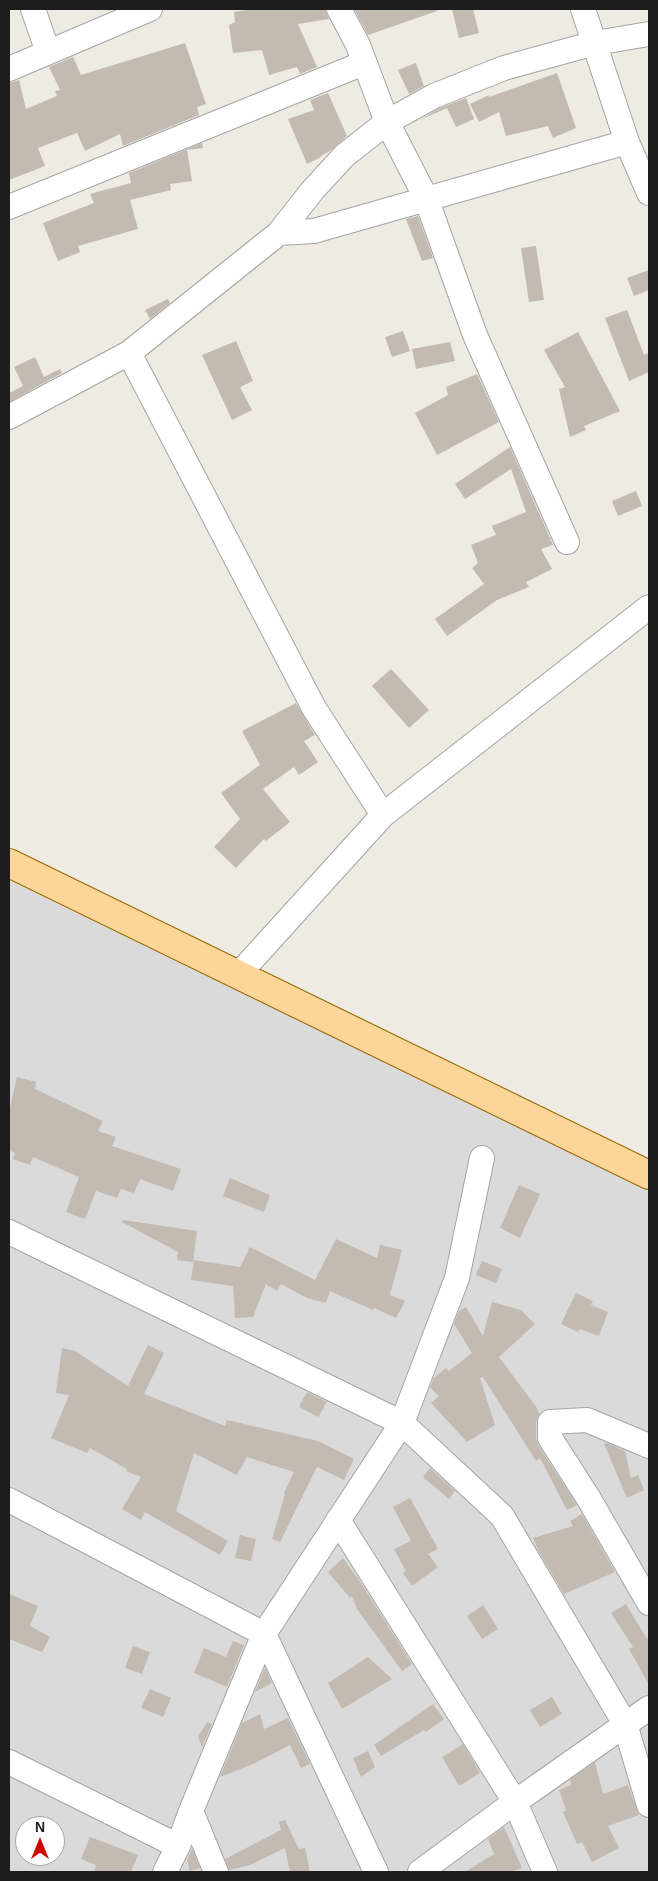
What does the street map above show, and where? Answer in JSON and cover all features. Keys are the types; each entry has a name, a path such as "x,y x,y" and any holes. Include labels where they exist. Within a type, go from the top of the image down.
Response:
{"main road":[{"path":"9,863 649,1175"}],"street":[{"path":"33,9 48,52"},
{"path":"9,69 150,9"},
{"path":"338,9 358,45 387,122 426,198 475,335 567,542"},
{"path":"583,9 627,142 649,193"},
{"path":"9,416 129,353 279,233 312,191 344,156 387,122 434,96 504,68 595,43 649,34"},
{"path":"9,208 364,63"},
{"path":"279,233 314,231 627,142"},
{"path":"129,353 314,708 384,815"},
{"path":"238,974 384,815 649,607"},
{"path":"165,1872 178,1846 264,1634 402,1423 457,1278 482,1158"},
{"path":"9,1232 402,1423 502,1516 625,1724 649,1805"},
{"path":"649,1446 587,1420 550,1422 550,1438 590,1499 649,1603"},
{"path":"9,1500 264,1634 376,1872"},
{"path":"338,1520 515,1802 545,1872"},
{"path":"420,1872 515,1802 649,1708"},
{"path":"9,1762 178,1846"},
{"path":"191,1811 216,1872"}],"shaded area":[{"path":"9,880 649,1191 649,1872 9,1872"}],"building":[{"path":"254,9 325,9 329,19 298,24 317,67 300,74 297,67 269,75 262,50 233,53 229,25 235,22 234,12"},
{"path":"354,9 436,9 437,11 368,35"},
{"path":"452,9 473,9 479,33 459,38"},
{"path":"185,43 206,104 197,107 199,115 123,146 120,134 85,151 77,133 38,148 45,166 9,180 9,83 19,80 26,109 57,96 55,91 60,90 49,67 73,57 81,75"},
{"path":"416,63 424,86 409,94 398,70"},
{"path":"557,73 576,128 553,138 548,126 506,136 499,112 479,122 470,104 489,95 489,97"},
{"path":"328,93 347,136 330,151 307,164 288,119 314,110 310,100"},
{"path":"466,98 474,119 456,127 447,108 420,120 440,108"},
{"path":"202,143 203,148 187,150 192,181 170,184 171,190 130,200 138,229 78,246 80,252 58,261 43,223 94,203 90,194 131,183 129,173"},
{"path":"418,216 433,258 422,261 406,219"},
{"path":"536,246 544,300 529,302 521,248"},
{"path":"649,270 649,290 634,296 627,278"},
{"path":"168,299 170,303 150,319 145,310"},
{"path":"627,310 644,355 649,353 649,372 629,381 605,318"},
{"path":"403,331 410,351 392,357 385,337"},
{"path":"578,332 620,411 584,426 586,430 570,437 559,389 565,387 544,350"},
{"path":"236,341 253,381 240,387 252,410 232,420 202,355"},
{"path":"450,342 455,361 416,369 412,349"},
{"path":"35,357 44,377 60,369 62,373 9,402 9,393 23,386 14,367"},
{"path":"477,374 499,422 437,455 415,413 448,395 446,387"},
{"path":"510,447 553,545 541,549 552,569 526,582 529,587 497,600 447,636 435,619 484,584 472,568 478,563 471,545 496,535 492,526 526,512 511,469 465,499 455,484"},
{"path":"636,491 642,506 618,516 612,501"},
{"path":"391,669 429,710 409,728 372,686"},
{"path":"296,703 315,735 304,741 318,762 299,775 294,767 263,789 290,822 266,841 264,839 236,868 214,847 240,819 221,793 260,765 242,731"},
{"path":"17,1077 36,1082 35,1089 103,1121 98,1131 116,1137 112,1146 181,1169 173,1191 140,1179 134,1193 121,1189 117,1198 96,1191 85,1219 66,1212 79,1177 33,1157 30,1165 13,1159 15,1153 9,1150 9,1112"},
{"path":"230,1178 270,1195 264,1212 223,1196"},
{"path":"519,1185 540,1194 520,1238 500,1228"},
{"path":"123,1220 197,1231 193,1262 177,1260 178,1252 122,1222"},
{"path":"336,1239 377,1258 380,1245 402,1250 390,1295 405,1301 396,1318 330,1291 326,1303 307,1298 281,1284 277,1291 266,1284 253,1317 235,1318 233,1286 191,1280 194,1260 240,1267 250,1247 315,1280"},
{"path":"482,1261 502,1269 496,1283 476,1275"},
{"path":"576,1293 593,1301 591,1305 608,1312 599,1336 580,1329 578,1332 561,1324"},
{"path":"492,1302 521,1310 535,1324 499,1357 537,1408 539,1414 536,1422 538,1445 577,1505 567,1510 540,1458 536,1461 483,1377 480,1378 495,1425 467,1442 431,1403 439,1396 430,1387 434,1378 446,1368 449,1371 472,1353 454,1324 459,1311 466,1307 483,1336"},
{"path":"148,1345 164,1353 144,1394 225,1426 227,1420 318,1441 354,1459 344,1480 317,1467 280,1542 272,1539 284,1493 294,1472 247,1457 237,1475 194,1453 176,1511 228,1541 220,1555 145,1512 141,1520 122,1509 141,1477 126,1471 127,1469 90,1448 87,1453 51,1438 69,1395 56,1393 62,1348 75,1351 128,1386"},
{"path":"307,1392 327,1402 318,1417 299,1407"},
{"path":"607,1443 625,1451 631,1478 638,1475 644,1490 627,1498 604,1444"},
{"path":"430,1468 455,1491 449,1499 423,1477"},
{"path":"410,1498 438,1549 428,1554 438,1567 412,1586 403,1573 406,1571 394,1549 411,1541 393,1507"},
{"path":"582,1514 615,1572 564,1594 540,1554 533,1538 573,1526 570,1521"},
{"path":"240,1535 256,1539 251,1561 235,1558"},
{"path":"343,1558 412,1664 402,1671 357,1609 352,1596 350,1598 328,1572"},
{"path":"9,1594 38,1606 30,1626 50,1637 42,1652 9,1639"},
{"path":"626,1604 647,1639 649,1637 649,1685 629,1649 633,1647 611,1613"},
{"path":"483,1605 498,1629 482,1639 467,1616"},
{"path":"233,1641 244,1645 227,1687 194,1673 204,1648 226,1657"},
{"path":"133,1646 150,1652 142,1674 125,1668"},
{"path":"368,1657 392,1679 342,1709 328,1683"},
{"path":"265,1668 272,1683 255,1692"},
{"path":"150,1689 171,1698 163,1717 141,1708"},
{"path":"552,1697 562,1714 540,1727 530,1710"},
{"path":"433,1704 444,1719 426,1732 424,1730 381,1756 374,1745"},
{"path":"260,1714 264,1729 288,1718 310,1764 301,1768 290,1745 253,1764 220,1777 242,1723"},
{"path":"207,1722 212,1724 202,1747 198,1737"},
{"path":"463,1744 480,1773 459,1786 442,1757"},
{"path":"368,1751 375,1767 361,1777 353,1758"},
{"path":"595,1762 603,1794 628,1785 639,1815 608,1826 619,1848 592,1862 582,1842 577,1844 563,1812 566,1810 559,1790 571,1785 570,1780"},
{"path":"285,1820 299,1849 305,1848 310,1872 290,1872 285,1848 250,1865 229,1870 225,1859 281,1830 279,1822"},
{"path":"504,1827 522,1868 510,1872 465,1872 494,1854 488,1839"},
{"path":"90,1837 138,1855 131,1872 94,1872 96,1865 81,1859"},
{"path":"192,1849 200,1868 190,1871 187,1860"}]}
